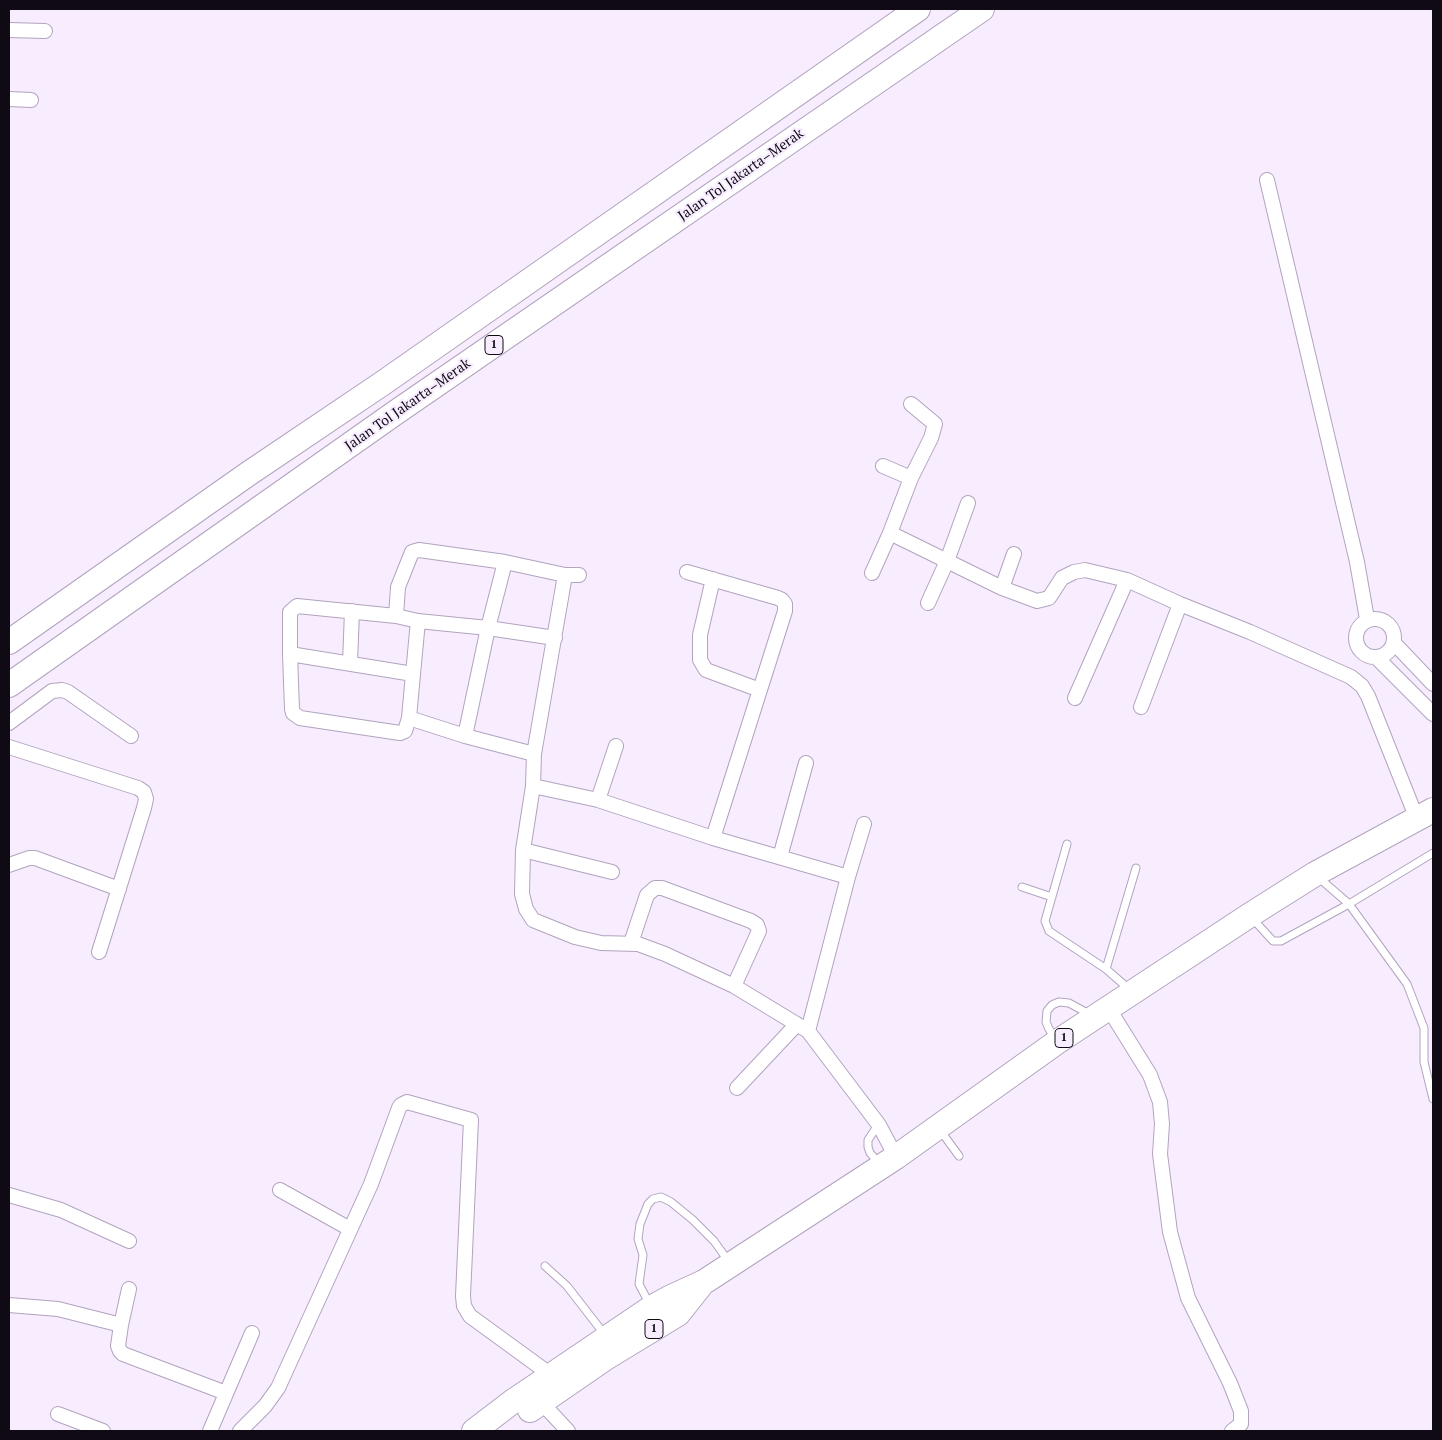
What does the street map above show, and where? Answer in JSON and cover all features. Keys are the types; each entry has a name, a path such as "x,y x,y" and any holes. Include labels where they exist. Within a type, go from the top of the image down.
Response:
{"highway":[{"name":"1","path":"9,642 918,9"},
{"name":"Jalan Tol Jakarta–Merak","path":"9,685 395,413 982,9"},
{"name":"1","path":"474,1431 551,1375 651,1308 704,1282 889,1162 1057,1042 1250,915 1315,874 1425,815"},
{"name":"1","path":"500,1431 604,1359 678,1314 704,1282"}],"street":[{"path":"9,30 45,31"},
{"path":"9,99 32,100"},
{"path":"1267,180 1357,562 1368,619"},
{"path":"872,573 911,478 936,424 911,404"},
{"path":"883,466 911,478"},
{"path":"928,603 947,561 968,504"},
{"path":"890,533 1002,588 1037,601 1049,598 1062,578 1074,572 1085,570 1127,580 1351,677 1362,686 1425,815"},
{"path":"396,616 398,586 412,552 419,550 504,562 572,575 554,638 534,754 533,786 523,850 522,894 526,910 533,920 575,937 601,943 638,944 665,954 734,986 803,1028 879,1125 889,1162"},
{"path":"1002,588 1014,554"},
{"path":"465,736 504,562"},
{"path":"687,572 778,598 785,604 785,611 713,838"},
{"path":"713,579 700,635 700,660 706,670 760,690"},
{"path":"1075,698 1127,580"},
{"path":"1141,707 1180,604"},
{"path":"418,621 409,718 405,730 400,733 300,718 293,713 290,612 297,606 396,616 418,621 488,628 554,638"},
{"path":"350,663 352,611"},
{"path":"1368,619 1382,619 1393,629 1394,643 1388,654 1377,658 1363,655 1355,643 1357,629 1368,619"},
{"path":"1394,643 1433,684"},
{"path":"290,654 413,674"},
{"path":"1377,658 1433,714"},
{"path":"9,723 52,691 62,690 68,692 131,736"},
{"path":"409,718 465,736 534,754"},
{"path":"598,800 616,746"},
{"path":"9,747 138,788 144,792 146,798 144,808 99,952"},
{"path":"780,858 806,763"},
{"path":"533,786 598,800 713,838 848,877"},
{"path":"737,1088 803,1028 864,824"},
{"path":"523,850 612,872"},
{"path":"9,865 35,858 119,889"},
{"path":"631,943 647,895 655,888 662,888 751,921 757,925 759,931 734,986"},
{"path":"1102,1013 1150,1075 1160,1102 1162,1124 1160,1154 1170,1232 1188,1298 1230,1383 1241,1411 1241,1424 1232,1431"},
{"path":"240,1431 265,1406 278,1388 371,1184 401,1104 407,1102 470,1120 464,1306 470,1316 551,1375"},
{"path":"280,1190 350,1229"},
{"path":"9,1194 61,1210 129,1242"},
{"path":"129,1289 118,1346 124,1354 226,1394"},
{"path":"9,1305 58,1309 121,1325"},
{"path":"210,1431 252,1333"},
{"path":"541,1402 568,1431"},
{"path":"58,1414 103,1431"}],"lane":[{"path":"1066,844 1046,921 1049,931 1106,969 1133,992"},
{"path":"1250,915 1273,941 1281,941 1349,904 1433,853"},
{"path":"1106,969 1136,868"},
{"path":"1315,874 1349,904 1407,984 1424,1028 1424,1062 1433,1099"},
{"path":"1022,887 1052,897"},
{"path":"1057,1042 1048,1029 1046,1022 1047,1011 1052,1005 1059,1002 1068,1003 1102,1013"},
{"path":"879,1125 868,1140 868,1147 870,1153 889,1162"},
{"path":"938,1127 959,1156"},
{"path":"651,1308 639,1284 643,1255 638,1239 640,1224 648,1204 653,1199 661,1198 671,1202 693,1220 714,1241 730,1265"},
{"path":"545,1266 567,1286 606,1338"}]}
